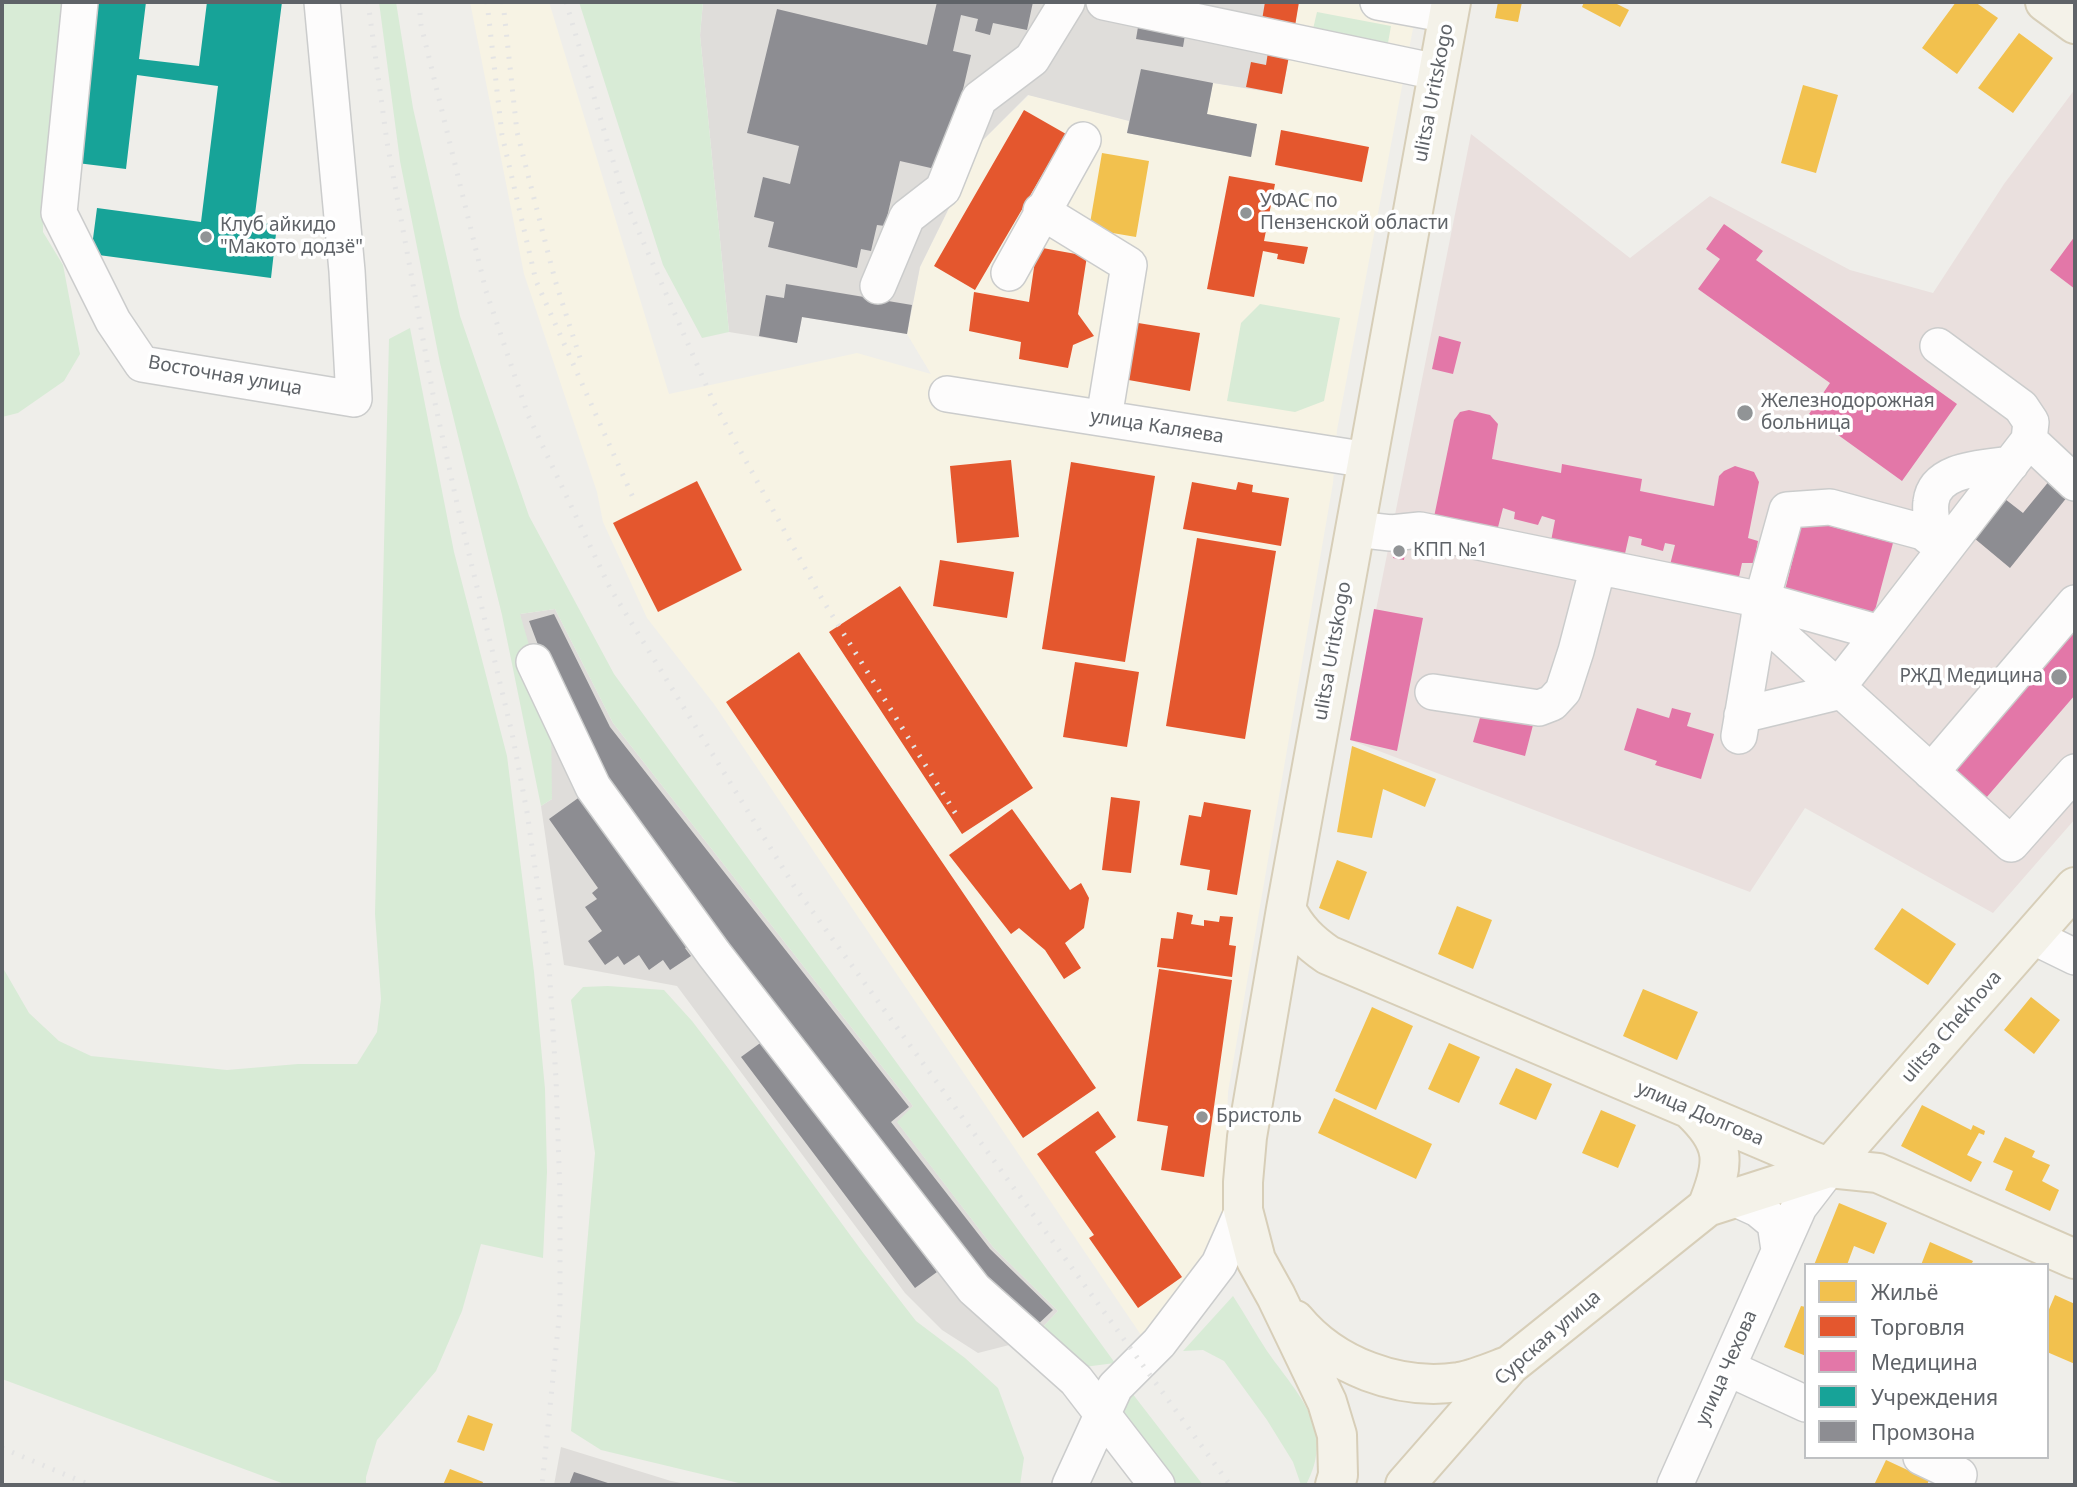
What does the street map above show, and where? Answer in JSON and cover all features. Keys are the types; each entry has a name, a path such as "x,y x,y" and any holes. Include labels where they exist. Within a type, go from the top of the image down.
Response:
{"main road":[{"path":"2046,2 2075,24"},
{"name":"ulitsa Uritskogo","path":"1276,1297 1256,1260 1243,1210 1247,1137 1450,9"},
{"name":"ulitsa Chekhova","path":"1829,1168 2075,887"},
{"name":"улица Долгова","path":"1286,909 1309,943 1328,955 1829,1168 1878,1173 2075,1259"},
{"path":"1272,988 1281,972 1294,961 1311,955 1328,955"},
{"path":"1691,1110 1710,1128 1720,1153 1720,1203"},
{"name":"Сурская улица","path":"1405,1485 1510,1366 1720,1203 1829,1168"},
{"path":"1276,1297 1310,1338 1355,1367 1406,1382 1459,1382 1510,1366"},
{"path":"1276,1297 1326,1402 1337,1435 1338,1475 1335,1485"}],"street":[{"name":"Восточная улица","path":"80,2 59,213 113,321 142,364 354,399 347,271 322,2"},
{"path":"878,286 907,217 943,189 979,99 1032,59 1067,2"},
{"path":"1104,2 1437,72"},
{"path":"1378,2 1450,9"},
{"path":"1009,272 1083,140"},
{"path":"1041,211 1129,265 1104,418"},
{"path":"1938,346 2021,407 2031,422 2020,452 1940,545 1880,633 1833,693 1741,725 1760,608 1787,510 1830,507 1923,531 1940,545"},
{"name":"улица Каляева","path":"947,394 1367,460"},
{"path":"2020,452 2075,483"},
{"path":"1355,529 1391,533 1420,530 1598,567 1760,608 1880,633"},
{"path":"1433,692 1539,708 1552,703 1563,691 1598,567"},
{"path":"1931,772 2075,603"},
{"path":"1760,608 1838,687 2011,844 2075,772"},
{"path":"534,662 593,787 729,974 974,1289 1076,1380 1108,1400 1157,1485"},
{"path":"2032,936 2075,957"},
{"name":"улица Чехова","path":"1675,1485 1799,1208 1829,1168"},
{"path":"1720,1203 1758,1209 1774,1223 1779,1250"},
{"path":"1070,1485 1108,1400 1159,1343 1219,1264 1243,1210"},
{"path":"1728,1367 1804,1403"},
{"path":"1925,1459 1959,1475 1954,1485"}],"shaded area":[{"path":"470,2 549,2 669,394 857,353 931,374 907,334 920,267 982,141 1029,95 1129,121 1127,132 1207,114 1213,83 1282,94 1299,2 1418,2 1337,430 1333,483 1228,1092 1225,1176 1227,1213 1213,1251 1143,1338 714,704 647,618 603,522 597,492 524,274"},
{"path":"703,2 1299,2 1282,94 1213,83 1207,114 1257,124 1251,157 1127,133 1129,121 1028,95 982,141 920,267 907,334 802,317 797,343 729,332 700,35"},
{"name":"Железнодорожная больница","path":"2075,89 2075,819 1993,913 1805,808 1750,892 1350,740 1471,134 1630,258 1710,196 1850,270 1933,293 2004,184"},
{"path":"555,609 613,723 913,1106 898,1123 993,1247 1058,1311 1038,1332 1017,1343 978,1353 942,1330 905,1293 677,986 564,965 541,806 552,799 520,614"},
{"path":"561,1447 671,1481 691,1485 554,1485"}],"green space":[{"path":"2,2 65,2 44,176 43,232 63,265 80,354 64,381 18,413 2,417"},
{"path":"379,2 396,2 413,108 460,316 529,516 614,674 1115,1363 1084,1367 1038,1332 1058,1311 993,1247 897,1122 913,1106 613,723 555,609 520,614 551,721 552,799 541,806 502,615 440,363 400,161"},
{"path":"579,2 703,2 700,35 729,332 702,338 663,265"},
{"path":"1317,12 1391,26 1388,43 1313,29"},
{"path":"1260,304 1340,318 1324,401 1295,412 1227,401 1241,323"},
{"path":"410,328 454,552 507,756 534,972 545,1089 547,1172 543,1258 481,1244 462,1311 436,1371 377,1440 366,1485 287,1485 2,1379 2,958 3,968 29,1013 59,1041 91,1056 227,1070 298,1064 357,1064 377,1032 381,999 375,914 389,339"},
{"path":"583,987 664,990 725,1064 916,1321 965,1358 998,1388 1024,1458 1020,1485 747,1485 601,1450 571,1431 595,1153 571,1000"},
{"path":"1233,1296 1309,1414 1317,1447 1314,1465 1306,1485 1301,1485 1293,1462 1267,1420 1224,1361 1203,1350 1183,1351"},
{"path":"1132,1393 1203,1485 1169,1485 1120,1421"}],"building: Жильё":[{"path":"1498,2 1522,2 1518,22 1495,18"},
{"path":"1584,2 1613,2 1629,10 1620,27 1582,7"},
{"path":"1956,2 1975,2 1998,18 1957,74 1922,48"},
{"path":"2019,33 2053,58 2013,113 1978,88"},
{"path":"1803,85 1838,95 1816,173 1781,163"},
{"path":"1102,153 1149,161 1136,237 1089,229"},
{"path":"1352,746 1436,779 1425,807 1383,789 1372,838 1337,832"},
{"path":"1337,860 1367,872 1349,920 1319,908"},
{"path":"1457,906 1492,920 1473,969 1438,954"},
{"path":"1902,908 1956,944 1928,985 1874,949"},
{"path":"1643,989 1698,1012 1677,1060 1623,1036"},
{"path":"2031,997 2060,1020 2034,1054 2004,1030"},
{"path":"1372,1007 1413,1026 1376,1110 1335,1091"},
{"path":"1449,1043 1480,1057 1459,1103 1428,1089"},
{"path":"1516,1068 1552,1084 1536,1120 1499,1104"},
{"path":"1334,1098 1432,1144 1416,1179 1318,1133"},
{"path":"1922,1105 1971,1130 1973,1125 1985,1131 1984,1135 1979,1133 1967,1155 1982,1162 1971,1182 1901,1146"},
{"path":"1601,1110 1636,1125 1618,1168 1582,1153"},
{"path":"2005,1137 2035,1151 2032,1157 2050,1165 2042,1181 2059,1190 2050,1211 2005,1190 2013,1171 1993,1162"},
{"path":"1839,1203 1887,1223 1874,1254 1854,1246 1848,1263 1815,1263"},
{"path":"1930,1242 1973,1261 1972,1263 1922,1263"},
{"path":"2055,1295 2075,1304 2075,1364 2049,1353 2049,1309"},
{"path":"1801,1306 1804,1307 1804,1355 1784,1347"},
{"path":"468,1415 493,1424 484,1451 457,1442"},
{"path":"1886,1460 1929,1480 1927,1485 1874,1485"},
{"path":"450,1469 483,1482 482,1485 443,1485"}],"building: Торговля":[{"path":"1265,2 1299,2 1294,32 1261,26"},
{"path":"1268,52 1289,56 1282,94 1246,87 1251,62 1266,65"},
{"path":"1024,110 1066,134 975,290 934,266"},
{"path":"1281,130 1369,147 1362,182 1275,165"},
{"name":"УФАС по Пензенской области","path":"1229,176 1275,184 1264,241 1308,247 1304,264 1277,259 1278,254 1263,251 1254,297 1207,289"},
{"path":"1037,247 1087,256 1078,314 1094,336 1073,345 1068,368 1019,359 1021,342 969,331 974,292 1029,302"},
{"path":"1132,322 1200,333 1190,391 1123,379"},
{"path":"1011,460 1019,537 957,543 950,466"},
{"path":"1071,462 1155,476 1125,662 1042,649"},
{"path":"697,481 742,570 658,612 613,523"},
{"path":"1192,482 1236,490 1238,482 1253,485 1252,492 1289,498 1281,546 1183,529"},
{"path":"1197,538 1276,551 1245,739 1166,726"},
{"path":"940,560 1014,572 1007,618 933,606"},
{"path":"900,586 1033,788 962,834 829,632"},
{"path":"799,652 1096,1088 1023,1138 726,702"},
{"path":"1075,662 1139,672 1127,747 1063,737"},
{"path":"1111,797 1140,801 1131,873 1102,870"},
{"path":"1204,802 1251,810 1237,895 1207,890 1210,870 1180,865 1189,815 1201,817"},
{"path":"1012,809 1070,890 1081,883 1089,898 1084,928 1065,943 1081,968 1064,979 1045,950 1019,928 1011,934 949,855"},
{"path":"1177,912 1193,915 1191,924 1204,926 1204,920 1219,922 1220,916 1233,917 1229,945 1236,946 1232,977 1157,967 1161,938 1173,939"},
{"path":"1159,969 1232,980 1204,1177 1161,1170 1168,1126 1137,1121"},
{"path":"1098,1111 1116,1137 1095,1152 1182,1277 1138,1308 1089,1238 1094,1235 1037,1154"}],"building: Медицина":[{"path":"1724,224 1763,251 1756,260 1957,404 1902,481 1809,414 1830,383 1698,289 1720,259 1706,249"},
{"path":"2075,236 2075,289 2050,270"},
{"path":"1439,336 1461,342 1453,374 1432,369"},
{"path":"1469,410 1490,415 1498,424 1492,459 1561,473 1562,464 1642,479 1640,491 1714,506 1719,476 1724,471 1735,466 1754,472 1759,482 1748,538 1758,541 1754,563 1742,563 1737,586 1669,569 1675,545 1665,543 1663,551 1641,545 1642,539 1629,536 1624,558 1551,541 1555,520 1542,516 1538,525 1514,519 1515,512 1503,508 1497,531 1434,517 1454,420 1460,412"},
{"path":"1803,519 1893,543 1874,614 1785,590"},
{"name":"КПП №1","path":"1395,543 1406,545 1404,560 1393,558"},
{"path":"1374,609 1423,618 1397,751 1350,740"},
{"path":"2075,615 2075,695 1986,798 1947,765"},
{"path":"1637,708 1669,718 1672,708 1691,713 1687,726 1714,734 1701,779 1655,765 1657,761 1624,750"},
{"path":"1482,711 1533,725 1525,756 1473,742"}],"building: Учреждения":[{"path":"89,2 146,2 139,59 199,66 207,2 282,2 254,222 277,225 271,278 91,254 97,208 201,222 218,86 137,75 126,169 69,162"}],"building: Промзона":[{"path":"937,2 1033,2 1027,30 993,23 990,35 975,31 978,19 961,15 953,51 971,55 944,171 900,161 885,226 877,225 871,251 861,249 857,268 768,247 774,222 754,217 763,177 790,184 799,146 747,133 777,9 927,45"},
{"path":"1139,21 1186,29 1183,47 1136,39"},
{"path":"1141,69 1213,83 1207,114 1257,124 1251,157 1127,133"},
{"path":"786,284 912,305 907,334 802,317 797,343 759,336 766,295 784,298"},
{"path":"2050,480 2068,496 2010,568 1974,538 2005,499 2023,513"},
{"path":"554,614 610,727 909,1107 891,1122 990,1249 1053,1310 1034,1328 968,1263 578,751 529,621"},
{"path":"581,796 688,946 685,948 691,956 670,970 663,960 649,970 639,955 624,965 618,956 605,965 588,941 602,931 585,907 597,899 592,893 598,888 549,819"},
{"path":"763,1041 937,1272 915,1288 741,1057"},
{"path":"574,1472 614,1485 569,1485"}],"railway":[{"path":"368,2 387,142 433,394 512,733 527,812 549,965 560,1194 560,1309 542,1485"},
{"path":"419,2 421,25 486,291 528,415 610,588 794,886 1230,1485"},
{"path":"487,2 502,135 536,281 635,502"},
{"path":"503,2 517,132 555,280 580,358"},
{"path":"566,2 624,198 714,403 822,599 959,819"},
{"path":"2,1448 90,1485"}],"place":[{"name":"УФАС по Пензенской области","path":"1246,213"},
{"name":"Клуб айкидо \"Макото додзё\"","path":"206,237"},
{"name":"Железнодорожная больница","path":"1745,413"},
{"name":"КПП №1","path":"1399,551"},
{"name":"РЖД Медицина","path":"2059,677"},
{"name":"Бристоль","path":"1202,1117"}]}
